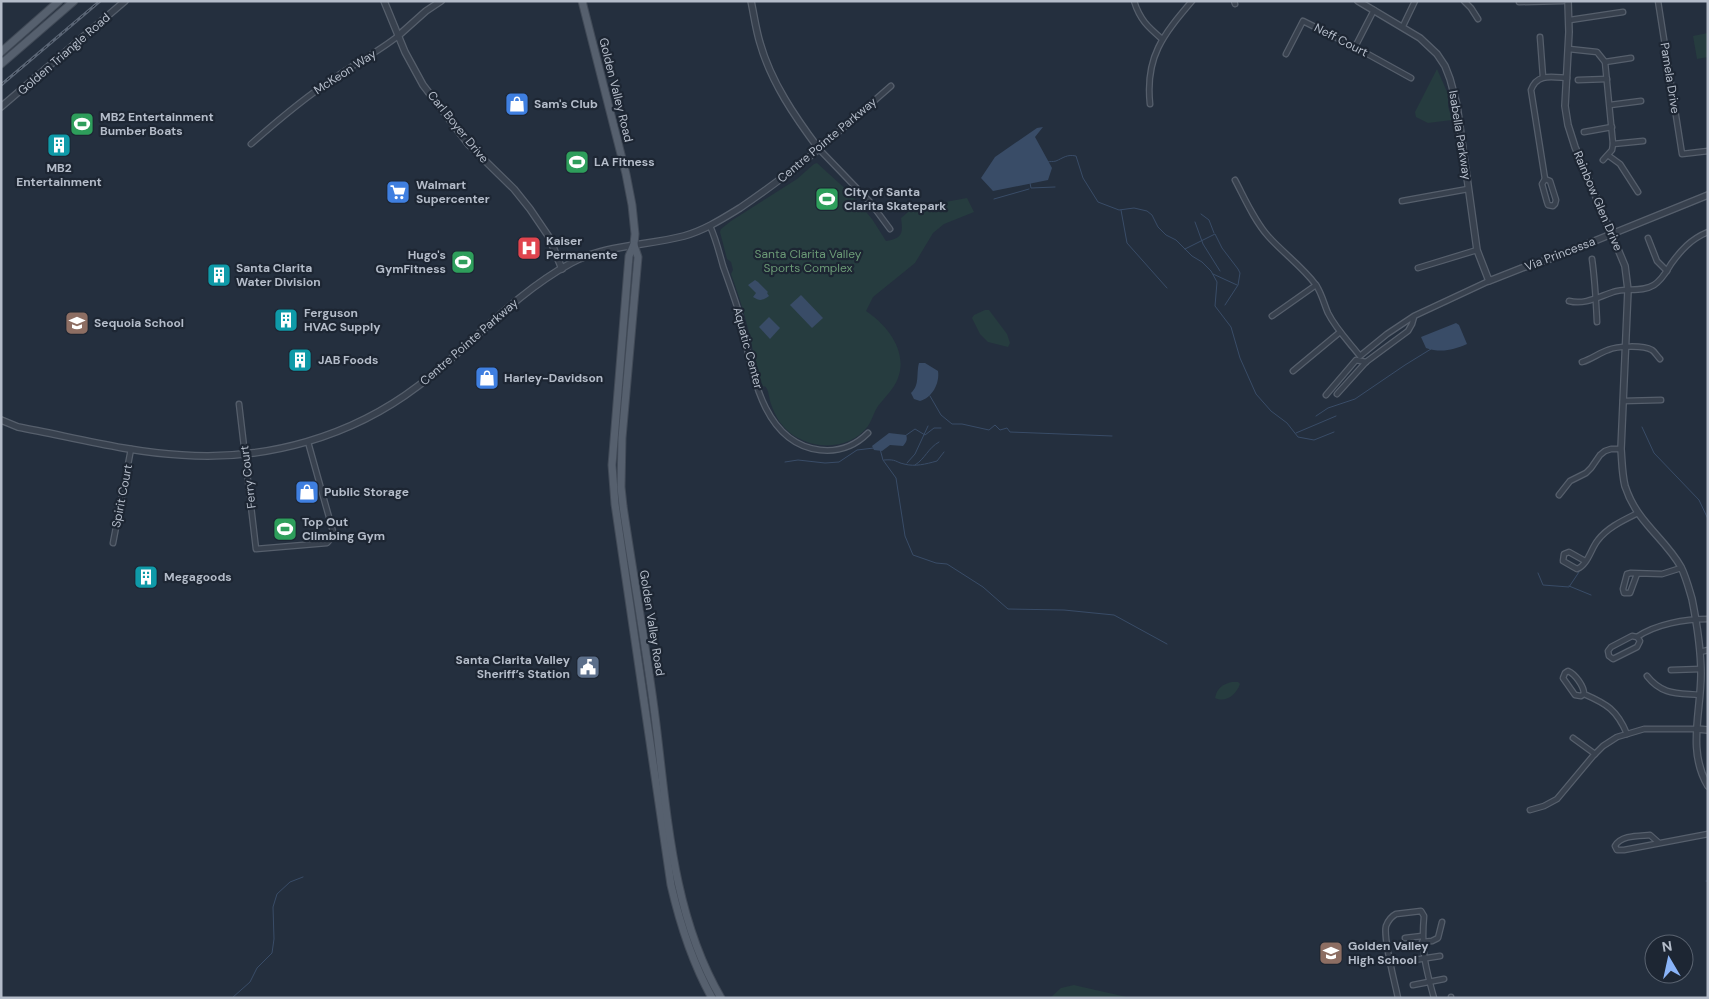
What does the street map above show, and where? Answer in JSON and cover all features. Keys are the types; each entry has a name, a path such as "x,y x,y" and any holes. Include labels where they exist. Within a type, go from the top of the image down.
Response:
{"main road":[{"path":"1,52 59,1"},
{"path":"39,32 43,23 67,1"},
{"path":"1,64 74,1"},
{"name":"Golden Valley Road","path":"582,1 626,174 635,234 634,244 629,256 615,408 612,465 614,504 671,884 688,943 712,998"},
{"name":"Golden Valley Road","path":"634,244 638,257 622,438 621,487 623,506 652,694 678,884 694,941 721,998"}],"street":[{"name":"Golden Triangle Road","path":"1,107 126,1"},
{"name":"Carl Boyer Drive","path":"384,1 416,73 461,136 520,195 535,215 548,237 562,269"},
{"name":"McKeon Way","path":"250,144 271,125 330,80 379,50 441,1"},
{"path":"752,1 760,44 774,77 800,123 819,149 870,202 890,229"},
{"path":"1134,1 1138,15 1162,39"},
{"path":"1150,104 1150,68 1162,39 1192,1"},
{"name":"Isabella Parkway","path":"1358,1 1403,26 1420,38 1437,54 1450,78 1457,105 1477,250 1489,281"},
{"path":"1403,26 1416,1"},
{"path":"1464,1 1478,19"},
{"path":"1519,2 1563,1"},
{"name":"Rainbow Glen Drive","path":"1568,1 1570,20 1565,106 1572,136 1624,266 1628,290 1621,449 1622,470 1625,485 1638,513 1681,568 1687,582 1696,619 1700,652 1696,747 1698,763 1702,776 1708,786"},
{"name":"Pamela Drive","path":"1658,1 1682,154 1708,151"},
{"path":"1355,47 1374,10"},
{"path":"1570,20 1623,12"},
{"name":"Neff Court","path":"1286,54 1303,21 1411,78"},
{"path":"1540,37 1544,77"},
{"path":"1568,49 1597,52 1605,62 1613,144 1609,156 1603,160"},
{"path":"1605,62 1631,58"},
{"path":"1545,179 1550,181 1556,200 1556,204 1553,206 1548,205 1542,184 1545,179 1531,90 1534,84 1544,77 1567,78"},
{"path":"1578,80 1608,79"},
{"name":"Centre Pointe Parkway","path":"1,420 18,427 131,449 182,456 246,454 308,442 357,423 403,396 432,375 515,301 580,259 599,251 684,236 710,226 787,176 891,86"},
{"path":"1610,105 1640,101"},
{"path":"1584,132 1612,127"},
{"path":"1613,144 1643,141"},
{"path":"1609,156 1620,164 1638,192"},
{"path":"1235,180 1255,218 1268,236 1301,267 1316,286 1323,297 1328,313 1340,332 1293,371"},
{"path":"1402,201 1468,189"},
{"name":"Via Princessa","path":"1340,332 1360,356 1387,334 1414,316 1489,281 1708,195"},
{"name":"Aquatic Center","path":"710,226 736,304 755,380 764,403 778,427 786,436 800,445 821,450 840,449 849,446 859,441 868,433"},
{"path":"1569,301 1577,303 1596,299 1614,291 1653,286 1667,271 1682,248 1708,232"},
{"path":"1648,238 1657,261 1667,271"},
{"path":"1418,268 1477,250"},
{"path":"1592,259 1597,296 1595,304 1597,322"},
{"path":"1272,316 1316,286"},
{"path":"1337,394 1366,362 1408,331 1414,316"},
{"path":"1582,362 1608,350 1626,347 1646,348 1653,351 1660,359"},
{"path":"1326,395 1356,360 1366,362"},
{"path":"1623,401 1661,400"},
{"name":"Ferry Court","path":"239,404 256,549 265,550 326,543 334,535 308,442"},
{"name":"Spirit Court","path":"113,543 131,449"},
{"path":"1560,495 1570,481 1586,473 1605,451 1621,449"},
{"path":"1585,562 1569,552 1564,554 1563,557 1563,561 1577,569 1580,568 1585,562 1597,541 1606,532 1638,513"},
{"path":"1637,574 1633,590 1630,593 1624,593 1623,589 1627,574 1637,574 1662,574 1681,568"},
{"path":"1637,637 1640,643 1637,647 1614,659 1609,656 1608,651 1611,647 1632,636 1637,637 1650,630 1696,619 1708,619"},
{"path":"1700,652 1708,650"},
{"path":"1671,670 1700,669"},
{"path":"1584,694 1584,690 1572,673 1568,671 1565,673 1563,678 1575,695 1581,696 1584,694 1609,706 1619,717 1627,734"},
{"path":"1647,676 1666,692 1699,695"},
{"path":"1530,810 1544,806 1557,799 1603,746 1627,734 1644,729 1657,728 1708,730"},
{"path":"1574,738 1595,754"},
{"path":"1659,843 1650,835 1623,839 1615,846 1617,850 1624,850 1708,834"},
{"path":"1398,998 1386,937 1386,925 1396,914 1421,911 1424,916 1422,936 1424,958 1434,998"},
{"path":"1422,942 1438,938 1442,922"},
{"path":"1405,938 1422,936"},
{"path":"1408,961 1440,956"},
{"path":"1413,984 1444,979"}],"green space":[{"path":"1708,33 1708,57 1697,59 1693,36"},
{"path":"1437,69 1448,94 1448,106 1452,120 1428,123 1416,117 1415,112"},
{"name":"Santa Clarita Valley Sports Complex","path":"817,163 851,194 872,219 886,241 896,238 901,234 901,218 913,208 967,198 974,212 944,224 933,233 915,263 873,297 866,311 888,331 894,340 900,358 898,378 892,389 878,406 868,426 848,442 835,445 810,443 798,438 779,421 771,404 767,389 762,384 741,303 731,274 733,270 731,262 727,259 720,232 731,221 797,179"},
{"path":"989,310 1007,334 1010,343 1008,347 988,342 980,334 972,318 974,315"},
{"path":"1232,682 1240,684 1233,695 1227,699 1215,698 1221,687"},
{"path":"1074,985 1131,998 1050,998 1061,988"}],"water":[{"name":"MB2 Entertainment Bumber Boats","path":"83,117 86,118 89,129 82,131 75,122"},
{"path":"1043,127 1035,137 1052,168 1048,180 993,191 981,178 995,157 1037,128"},
{"path":"755,280 768,292 769,296 765,299 761,300 753,297 756,293 748,285"},
{"path":"801,295 823,318 812,328 790,305"},
{"path":"769,317 780,328 770,339 759,327"},
{"path":"1456,323 1459,325 1467,344 1447,350 1426,348 1421,337"},
{"path":"919,363 925,363 938,371 938,380 934,389 928,397 920,401 914,399 911,393 917,383"},
{"path":"889,433 906,435 905,444 903,446 890,445 882,451 874,450 872,446"}],"waterway":[{"path":"1048,162 1068,156 1076,156 1083,178 1098,202 1119,210 1134,208 1147,211 1166,235 1176,240 1192,256 1202,262 1211,271 1217,282 1215,306 1231,327 1240,358 1256,394 1271,411 1287,423 1298,437 1314,440 1334,432"},
{"path":"1030,183 1031,188 1055,187"},
{"path":"994,199 1029,189"},
{"path":"1121,210 1127,243 1167,288"},
{"path":"1201,214 1209,220 1214,233"},
{"path":"1195,222 1203,244 1220,271"},
{"path":"1185,249 1215,234 1222,248 1240,273 1238,285 1225,305"},
{"path":"1213,274 1237,285"},
{"path":"1316,416 1328,408 1355,399 1431,349"},
{"path":"930,396 941,415 952,424 962,424 989,430 995,425 1000,430 1007,428 1010,432 1112,436"},
{"path":"1296,433 1336,416"},
{"path":"907,463 915,454 928,426"},
{"path":"1642,427 1654,453 1699,500 1708,519"},
{"path":"905,436 915,429 925,435 934,428 941,428"},
{"path":"915,465 939,442"},
{"path":"785,462 798,460 825,463 839,462 857,450 874,448"},
{"path":"880,449 883,460 896,478 905,536 913,555 936,563 947,564 983,587 1008,609 1064,610 1114,615 1167,644"},
{"path":"884,460 894,460 908,465 920,465 937,461 944,452"},
{"path":"1538,573 1543,585 1569,587 1579,569"},
{"path":"1569,586 1591,595"},
{"path":"232,998 250,982 257,968 272,953 274,939 273,907 277,894 290,882 303,877"}],"railway":[{"path":"1,85 100,1"}],"place":[{"name":"Sam's Club","path":"517,104"},
{"name":"MB2 Entertainment Bumber Boats","path":"82,124"},
{"name":"MB2 Entertainment","path":"59,145"},
{"name":"LA Fitness","path":"577,162"},
{"name":"Walmart Supercenter","path":"398,192"},
{"name":"City of Santa Clarita Skatepark","path":"827,199"},
{"name":"Kaiser Permanente","path":"529,248"},
{"name":"Hugo's GymFitness","path":"463,262"},
{"name":"Santa Clarita Water Division","path":"219,275"},
{"name":"Ferguson HVAC Supply","path":"286,320"},
{"name":"Sequoia School","path":"77,323"},
{"name":"JAB Foods","path":"300,360"},
{"name":"Harley-Davidson","path":"487,378"},
{"name":"Public Storage","path":"307,492"},
{"name":"Top Out Climbing Gym","path":"285,529"},
{"name":"Megagoods","path":"146,577"},
{"name":"Santa Clarita Valley Sheriff’s Station","path":"588,667"},
{"name":"Golden Valley High School","path":"1331,953"}]}
